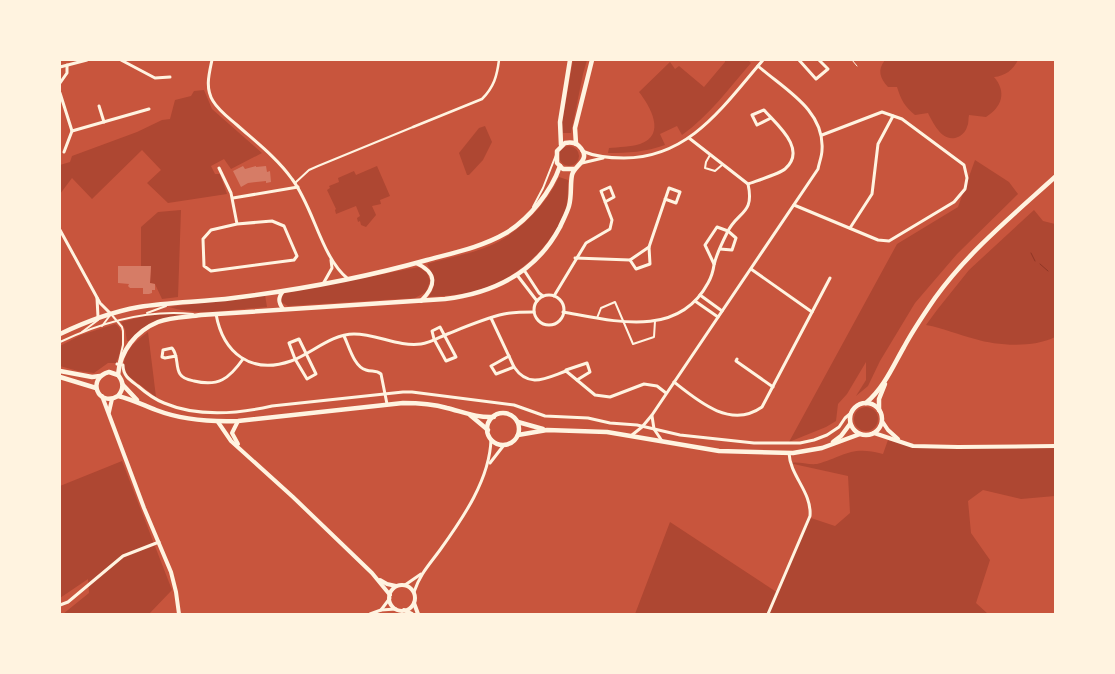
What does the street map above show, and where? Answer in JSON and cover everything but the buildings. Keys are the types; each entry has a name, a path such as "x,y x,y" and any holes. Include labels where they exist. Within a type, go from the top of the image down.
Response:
{"main road":[{"path":"570,60 560,122 561,145 556,155 557,163 560,166 567,170 575,169"},
{"path":"576,144 575,128 592,60"},
{"path":"140,403 123,385 118,375 118,364 129,344 147,328 170,319 201,315 421,301 468,296 492,288 517,275 540,256 554,238 567,212 571,194 572,174 582,163 582,151 576,144 568,142 561,145"},
{"path":"60,334 98,317 137,307 235,298 322,285 474,247 494,239 516,225 532,210 550,187 560,166"},
{"path":"850,424 854,430 867,436 879,428 882,421 879,399 887,378 905,344 935,298 962,265 988,238 1055,177"},
{"path":"60,371 92,377 109,372 118,375"},
{"path":"96,388 100,376"},
{"path":"60,377 96,388 102,396 112,399 118,396 123,389 123,385"},
{"path":"828,446 841,436 850,424 851,413 857,406 866,403 874,396 887,378"},
{"path":"118,396 191,420 218,422 387,404 420,403 468,414 494,417"},
{"path":"866,403 873,405 879,410"},
{"path":"468,414 488,430 492,439 497,444 512,443 518,435 518,422"},
{"path":"488,430 490,422 494,417 501,414 515,418 518,422 547,430"},
{"path":"518,435 547,430 607,432 719,450 788,453 822,448 860,434"}],"street":[{"path":"60,67 87,60"},
{"path":"120,60 155,78 170,77"},
{"path":"212,60 208,86 212,100 220,111 281,165 295,182 336,267 349,279"},
{"path":"413,127 482,99 491,90 496,80 499,60"},
{"path":"582,163 603,158 647,156 671,149 690,138 709,121 762,60"},
{"path":"799,60 816,79 828,69 819,60"},
{"path":"60,83 67,73 67,65"},
{"path":"632,435 652,415 818,169 822,151 822,135 817,122 808,108 758,66"},
{"path":"60,93 72,131 64,152"},
{"path":"99,106 104,122"},
{"path":"72,131 148,109"},
{"path":"748,184 785,169 792,158 792,146 788,135 764,110 752,115 757,125 771,118"},
{"path":"794,205 878,240 889,241 954,202 965,189 967,178 964,165 902,119 882,112 822,135"},
{"path":"850,228 872,194 878,144 893,116"},
{"path":"563,312 624,322 655,322 682,311 700,295 714,272 714,265 728,231 749,206 750,195 748,184 690,138"},
{"path":"582,151 603,158"},
{"path":"219,168 233,198 237,224"},
{"path":"233,198 298,187"},
{"path":"554,296 586,243 610,229 612,220 605,202 601,191 610,187 614,197 605,202"},
{"path":"630,260 636,269 650,264 649,247 665,199 669,188 680,192 676,203 665,199"},
{"path":"272,221 284,226 297,256 294,260 211,271 204,266 203,239 212,230 237,224 272,221"},
{"path":"714,265 705,246 717,227 728,231 736,238 732,250 720,249"},
{"path":"60,230 103,307 111,314"},
{"path":"576,258 630,260 649,247"},
{"path":"322,285 332,268 331,257"},
{"path":"416,263 430,273 433,281 431,291 421,301"},
{"path":"751,269 812,312"},
{"path":"524,270 539,293 544,296 554,296 562,302 563,312 559,320 551,324 542,323 534,312 537,301 544,296"},
{"path":"517,275 537,301"},
{"path":"674,382 719,413 744,416 755,412 762,407 830,278"},
{"path":"282,291 279,302 283,309"},
{"path":"700,295 722,311"},
{"path":"97,297 98,317"},
{"path":"695,301 718,317"},
{"path":"216,314 223,338 242,359 263,364 290,361 337,338 353,334 408,345 424,344 445,334 491,318 505,314 534,312"},
{"path":"491,318 518,373 528,380 541,380 587,363 590,372 577,380"},
{"path":"440,327 445,334 456,357 446,361 434,339 432,331 440,327"},
{"path":"344,336 358,366 363,369 377,371 381,374 387,404"},
{"path":"299,339 306,353 316,374 307,379 295,359 289,343 299,339"},
{"path":"176,356 165,358 162,357 162,352 172,348 176,352 179,374 185,379 201,383 225,379 234,372 242,359"},
{"path":"509,356 491,366 496,374 514,367"},
{"path":"737,358 736,361 773,387"},
{"path":"118,364 123,365 125,376 152,397 164,404 194,411 226,412 252,410 272,406 412,392 514,405 545,416 588,418 637,425 680,435 745,442 800,443 827,435 839,427 851,413"},
{"path":"566,371 595,395 610,396 644,384 657,386 666,393"},
{"path":"102,396 175,585 179,614"},
{"path":"110,417 112,399"},
{"path":"652,415 654,429 662,441"},
{"path":"238,421 232,434 243,450"},
{"path":"882,421 890,432 900,440"},
{"path":"218,422 226,435 378,578 388,584 398,586 405,585 421,573 453,532 488,466 504,445"},
{"path":"874,433 900,440 913,446 1055,446"},
{"path":"488,466 492,439"},
{"path":"768,614 811,510 808,497 788,453"},
{"path":"60,605 68,602 123,556 158,542"},
{"path":"418,614 414,603 414,592 421,573"},
{"path":"378,578 390,597 392,605 396,608"},
{"path":"405,585 414,592"},
{"path":"381,610 390,597 392,590 398,586"},
{"path":"404,610 414,603"},
{"path":"370,614 396,608 412,614"}],"lane":[{"path":"295,182 309,170 413,127"},
{"path":"532,210 556,155"},
{"path":"710,155 706,162 706,168 715,171 722,165"},
{"path":"597,318 601,308 614,302 633,344 654,337 655,322"},
{"path":"60,342 116,320 145,314 170,304"},
{"path":"145,314 183,313 201,315"},
{"path":"102,326 111,314 122,327 124,338 118,364"},
{"path":"80,333 97,322 98,317"}],"path":[{"path":"852,60 857,66"}],"shaded area":[{"path":"573,60 587,60 571,133 563,133 562,123"},
{"path":"725,60 748,60 751,63 702,119 682,135 677,126 660,134 665,145 637,152 608,153 609,148 640,144 648,140 653,134 654,120 648,105 639,92 670,62 675,69 679,66 704,87"},
{"path":"885,60 1018,60 1008,72 994,77 1001,94 1001,99 996,109 986,117 969,115 965,131 960,136 949,138 940,132 928,113 915,115 904,103 897,87 888,87 880,71"},
{"path":"204,90 212,109 262,153 231,169 224,159 211,166 215,174 220,174 227,194 168,203 147,183 161,170 142,150 92,199 72,178 60,194 60,165 70,162 72,156 137,132 162,120 170,119 175,100 191,96 194,91"},
{"path":"485,126 492,142 483,160 467,175 459,153 479,128"},
{"path":"569,146 576,149 579,156 576,163 569,166 562,163 559,156 562,149"},
{"path":"975,160 1009,182 1018,194 957,254 915,303 880,361 868,386 856,396 866,380 866,362 847,394 838,404 836,421 789,442 897,244 958,207"},
{"path":"377,166 390,196 380,200 381,204 372,206 376,215 366,227 361,225 360,221 358,222 357,218 360,216 356,206 336,214 336,209 327,190 330,188 329,186 339,182 338,178 354,171 356,175"},
{"path":"559,177 568,180 565,211 559,225 550,238 529,262 516,272 488,287 467,293 428,297 433,289 434,281 427,264 481,249 498,242 516,230 533,214 548,196"},
{"path":"181,210 178,297 162,299 155,284 150,283 151,267 141,266 141,227 158,212"},
{"path":"1034,210 1043,221 1055,224 1055,337 1036,343 1015,345 984,341 926,325 969,270"},
{"path":"419,267 427,273 430,281 426,292 415,298 288,306 281,302 282,296 285,293"},
{"path":"265,295 267,307 230,311 192,312 169,307"},
{"path":"149,315 185,315 148,326 127,341 125,329 121,322"},
{"path":"115,324 119,327 122,336 120,354 116,363 108,363 94,373 60,366 60,346 81,335"},
{"path":"148,332 156,397 127,375 124,368 128,351 137,340"},
{"path":"866,407 871,408 877,414 877,424 871,430 866,431 861,430 855,424 854,419 855,414 861,408"},
{"path":"888,440 913,446 1055,446 1055,496 1021,499 983,490 968,501 971,533 990,560 976,603 988,614 635,614 670,522 778,593 808,517 835,526 850,513 848,476 789,463 817,464 855,451 883,454"},
{"path":"122,461 172,590 149,614 63,614 89,593 88,579 60,598 60,486"}],"waterway":[{"path":"1031,253 1035,261"},
{"path":"1040,264 1048,271"}]}
